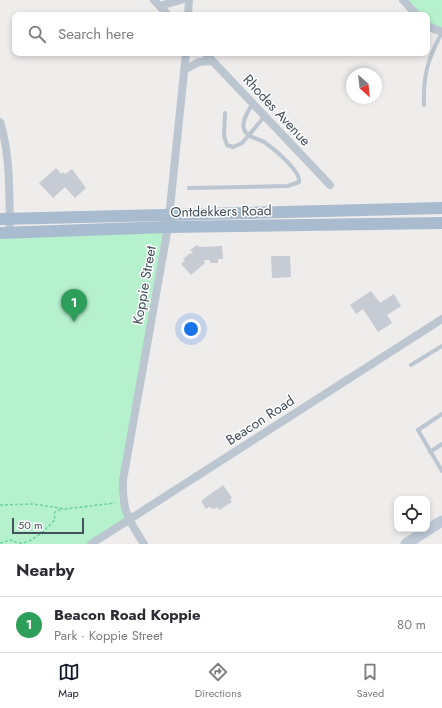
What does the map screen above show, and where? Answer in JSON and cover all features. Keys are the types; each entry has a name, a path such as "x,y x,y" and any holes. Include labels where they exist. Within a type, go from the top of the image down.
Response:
{"main road":[{"name":"Ontdekkers Road","path":"5,233 168,222 442,208"},
{"name":"Ontdekkers Road","path":"5,219 168,222 442,223"}],"street":[{"path":"154,0 165,12"},
{"path":"160,6 181,0"},
{"path":"188,12 189,0"},
{"path":"402,0 414,12"},
{"path":"430,27 442,31"},
{"name":"Koppie Street","path":"144,544 129,520 123,502 123,480 168,222 186,56"},
{"name":"Rhodes Avenue","path":"208,56 330,185"},
{"path":"184,70 200,62 212,61"},
{"path":"0,122 5,147 5,233"},
{"name":"Beacon Road","path":"92,544 442,319"},
{"path":"406,544 442,520"}],"lane":[{"path":"424,105 424,81 428,61 442,31"},
{"path":"189,188 288,186 300,182 298,174 278,153 265,142 248,136 243,126 253,104"},
{"path":"225,113 224,136 227,145 236,147 248,136 264,116"},
{"path":"411,365 442,346"},
{"path":"442,414 418,430 442,471"},
{"path":"430,452 442,444"}],"path":[{"path":"0,543 11,540 17,543 30,542 52,524 55,519 54,514 56,511 123,502"},
{"path":"0,505 34,504 65,509"}],"green space":[{"path":"408,0 442,0 442,28 433,28 430,24 430,12 419,12"},
{"path":"163,232 120,482 119,500 125,519 86,544 0,544 0,238"}],"building":[{"path":"56,168 61,174 63,172 65,174 72,169 86,188 75,198 65,187 53,198 39,183"},
{"path":"197,245 199,247 222,246 223,259 218,259 218,263 210,263 210,260 205,260 205,263 191,275 181,264 185,260 183,259 190,253 193,253 190,250"},
{"path":"271,256 290,256 291,277 272,278"},
{"path":"371,291 380,303 394,294 401,306 387,315 392,323 378,332 363,309 356,314 350,305"},
{"path":"223,485 232,498 230,499 232,502 219,510 217,507 214,509 209,507 206,509 201,501"}],"place":[{"name":"Beacon Road Koppie","path":"74,322"}]}
